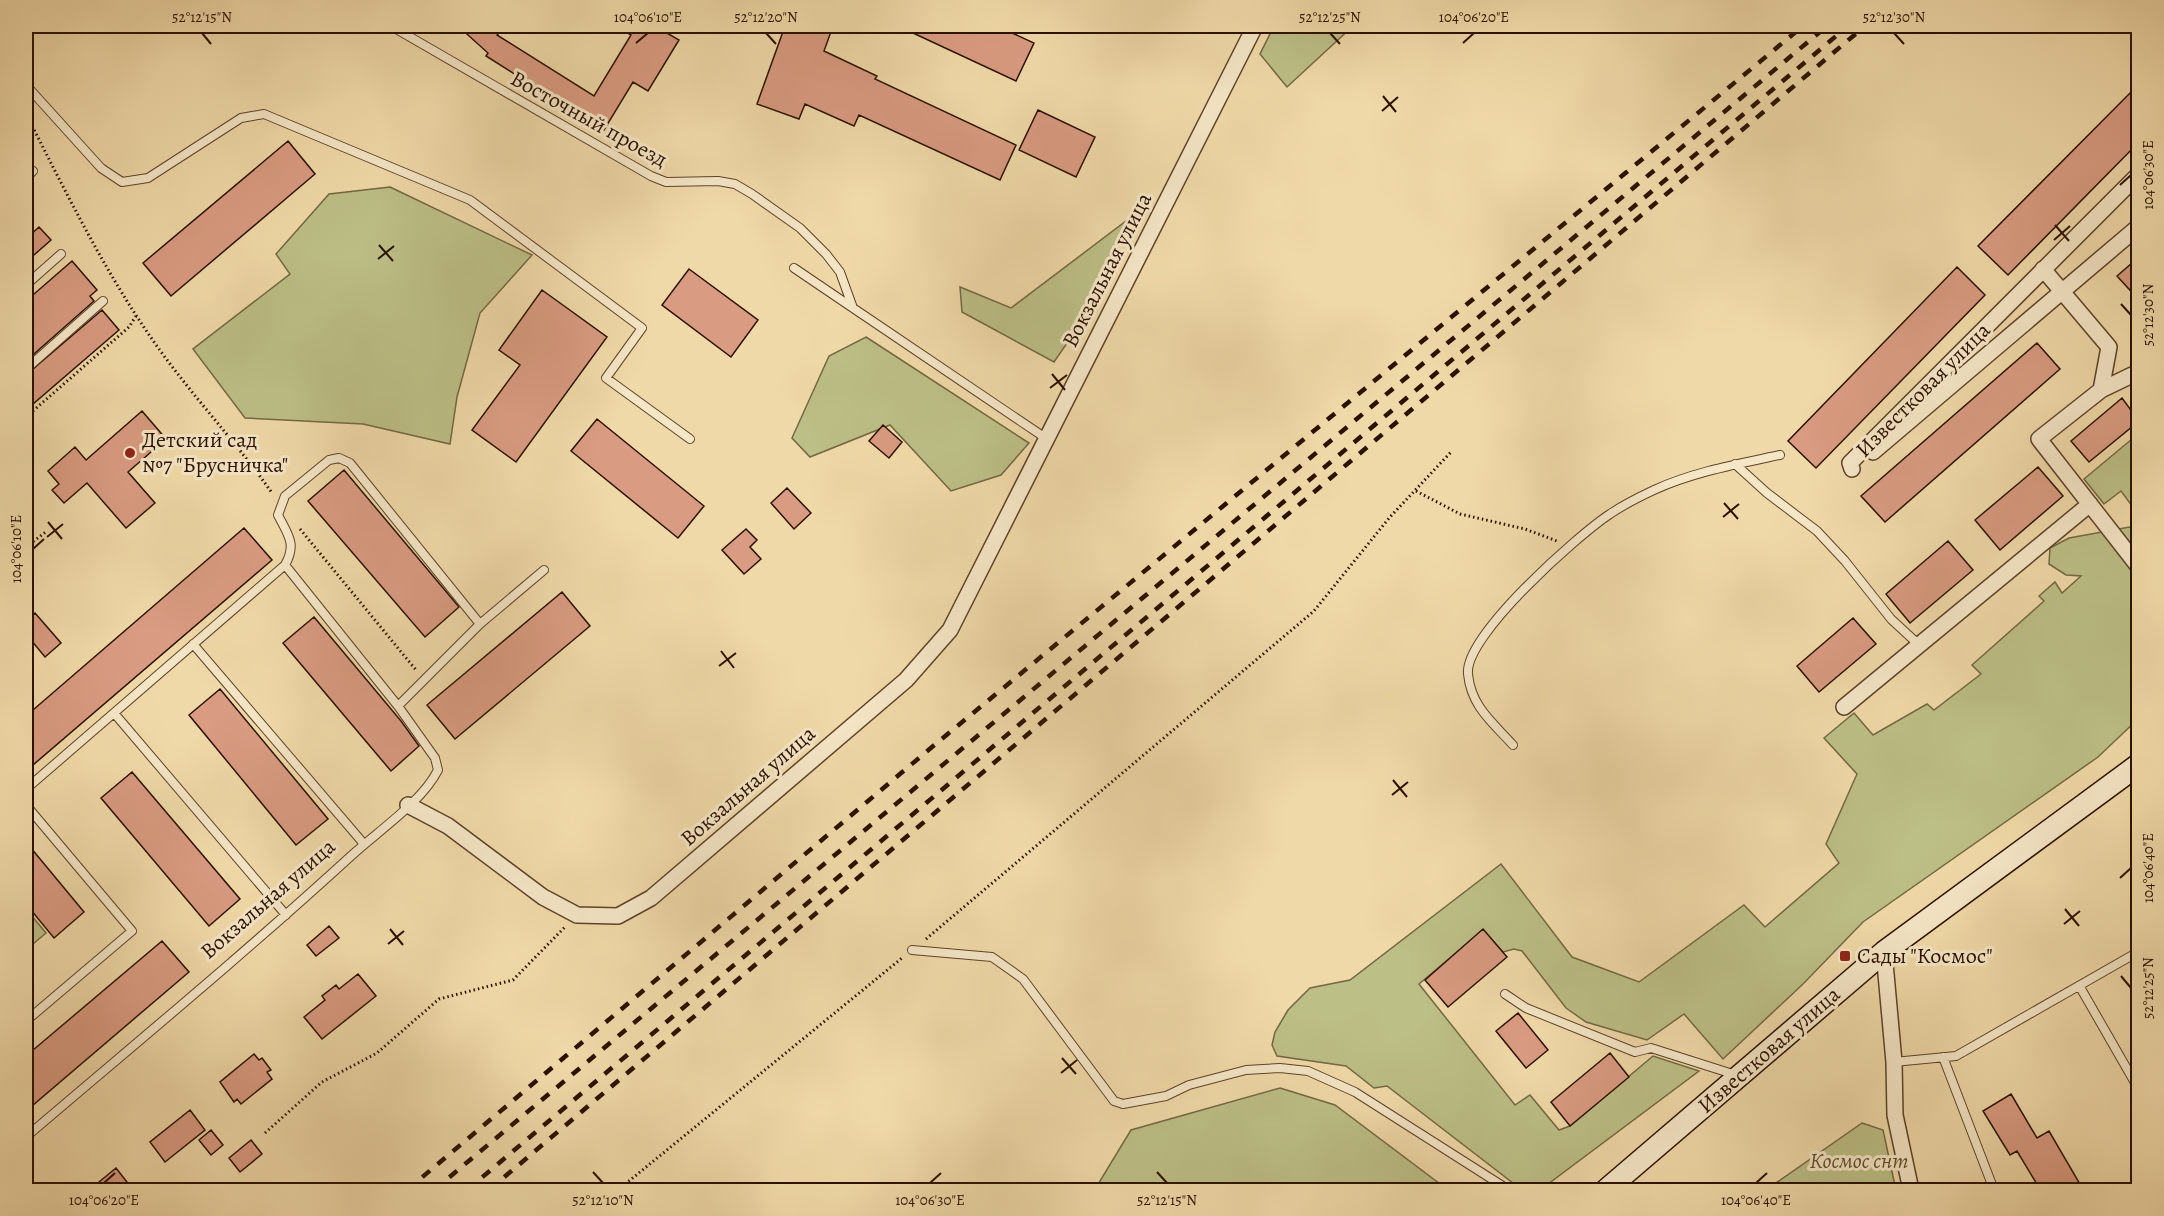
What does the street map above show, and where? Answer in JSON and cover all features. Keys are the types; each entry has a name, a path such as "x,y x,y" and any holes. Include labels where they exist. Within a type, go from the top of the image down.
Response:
{"main road":[{"name":"Известковая улица","path":"1616,1186 1884,951 2139,765"}],"street":[{"name":"Вокзальная улица","path":"408,805 448,826 543,897 577,915 618,916 651,898 906,680 950,630 1255,26"},
{"name":"Известковая улица","path":"2139,175 1850,463 1852,470 2139,227"},
{"path":"2043,269 2109,347 2101,390"},
{"path":"2139,376 2132,375 2101,390 2039,439 2139,566"},
{"path":"1844,707 2090,504"},
{"path":"1884,951 1894,1062 1895,1116 1911,1191"}],"lane":[{"name":"Восточный проезд","path":"391,26 651,176 666,182 718,181 735,184 800,228 826,254 840,272 853,308"},
{"path":"26,85 101,168 122,182 148,178 241,118 264,114 470,200 642,328 606,378 690,439"},
{"path":"26,178 33,171"},
{"path":"26,285 61,254"},
{"path":"794,268 1047,439"},
{"path":"26,369 103,301"},
{"path":"1513,745 1476,705 1467,672 1479,642 1511,602 1570,546 1610,514 1654,490 1685,478 1735,464 1780,455"},
{"path":"26,789 285,565 292,553 291,542 278,515 280,504 285,495 329,460 339,458 350,463 480,624"},
{"path":"1735,464 1767,493 1817,531 1845,561 1891,619 1918,644"},
{"path":"285,565 398,706 435,758 438,770 432,782 408,805"},
{"path":"398,706 480,624 544,570"},
{"path":"193,644 364,844"},
{"path":"114,713 286,915"},
{"path":"26,805 132,931 26,1022"},
{"name":"Вокзальная улица","path":"26,1137 286,915 408,805"},
{"path":"912,950 992,957 1023,979 1113,1101 1123,1104 1166,1096 1189,1085 1246,1070 1280,1068 1308,1071 1355,1092 1509,1191"},
{"path":"1894,1062 1956,1056 2139,952"},
{"path":"2080,987 2139,1088"},
{"path":"1505,994 1526,1008 1635,1052 1652,1048 1740,1077"},
{"path":"1943,1057 1994,1191"}],"path":[{"path":"26,114 90,239 136,316 280,504 424,679"},
{"path":"26,417 129,327 136,316"},
{"path":"618,1191 912,950 1314,611 1390,518 1451,452"},
{"path":"1416,491 1460,514 1526,530 1570,546"},
{"path":"26,547 47,531"},
{"path":"265,1133 322,1082 377,1053 439,999 513,980 577,915"}],"green space":[{"path":"1274,26 1353,26 1287,87 1260,54"},
{"path":"390,187 532,255 480,313 457,397 450,444 363,424 245,418 193,349 290,274 276,254 329,194"},
{"path":"1126,221 1090,310 1054,362 962,312 960,287 1011,308"},
{"path":"866,337 1029,443 1001,475 951,491 890,425 810,457 792,438 829,356"},
{"path":"2138,434 2138,514 2121,491 2104,504 2084,479"},
{"path":"2135,526 2138,530 2138,719 2098,757 1863,922 1803,984 1723,1059 1684,1014 1647,1040 1586,1022 1566,1008 1522,951 1514,949 1503,952 1483,930 1419,984 1515,1105 1530,1095 1559,1130 1570,1126 1653,1056 1699,1071 1540,1190 1522,1190 1387,1086 1374,1088 1346,1066 1277,1056 1272,1045 1275,1032 1288,1010 1310,988 1350,980 1501,864 1572,957 1639,982 1744,905 1765,927 1839,863 1826,844 1857,774 1824,738 1854,713 1873,735 1927,704 1934,710 1981,674 1972,665 2044,601 2039,596 2055,582 2062,593 2081,576 2066,575 2049,564 2050,548 2069,538"},
{"path":"26,909 46,933 26,950"},
{"path":"1280,1088 1335,1105 1448,1190 1091,1190 1097,1186 1131,1130"},
{"name":"Космос снт","path":"1862,1123 1883,1130 1896,1190 1766,1190"}],"building":[{"path":"458,26 506,26 497,35 594,96 631,35 616,26 655,26 679,40 648,91 633,82 604,130 486,56 488,53"},
{"path":"785,26 833,26 824,51 877,76 875,79 1016,145 1000,180 859,115 854,126 805,104 799,119 757,104"},
{"path":"898,26 997,26 1034,43 1016,81"},
{"path":"2139,84 2139,142 2008,275 1978,246"},
{"path":"1038,110 1095,137 1076,177 1019,150"},
{"path":"288,141 315,174 171,296 143,263"},
{"path":"39,227 51,240 26,262 26,239"},
{"path":"2139,257 2139,300 2117,276"},
{"path":"72,261 97,290 90,296 94,301 26,361 26,301"},
{"path":"1957,267 1985,295 1816,468 1788,441"},
{"path":"689,269 758,320 731,357 662,305"},
{"path":"542,290 607,337 516,462 472,430 520,365 499,350"},
{"path":"102,310 119,330 26,410 26,375"},
{"path":"2037,343 2060,369 1885,522 1861,496"},
{"path":"2122,398 2139,421 2089,462 2071,441"},
{"path":"142,411 166,439 128,472 155,503 126,528 87,483 64,503 52,490 59,484 48,471 75,447 86,460"},
{"path":"597,419 704,506 678,538 571,451"},
{"path":"883,425 902,442 889,458 869,441"},
{"path":"2038,467 2063,496 2000,550 1975,520"},
{"path":"344,470 459,607 425,637 308,501"},
{"path":"787,488 811,513 794,529 771,503"},
{"path":"244,528 272,560 26,771 26,716"},
{"path":"746,529 757,540 750,547 761,559 744,574 722,550"},
{"path":"1948,541 1973,570 1910,623 1886,594"},
{"path":"562,592 590,626 455,739 427,705"},
{"path":"35,613 61,643 45,657 26,634 26,621"},
{"path":"314,617 401,721 419,746 391,771 283,643"},
{"path":"1853,618 1876,644 1819,692 1797,666"},
{"path":"220,689 328,819 296,845 189,715"},
{"path":"132,772 240,899 209,926 101,798"},
{"path":"26,842 84,912 54,938 26,904"},
{"path":"329,926 339,938 316,956 307,945"},
{"path":"1483,929 1507,957 1448,1007 1425,980"},
{"path":"162,941 189,972 26,1111 26,1056"},
{"path":"358,974 376,996 322,1039 304,1017 325,1000 322,996 336,985 339,989"},
{"path":"1518,1013 1548,1050 1526,1068 1496,1031"},
{"path":"1610,1053 1629,1077 1570,1126 1551,1102"},
{"path":"254,1054 259,1060 262,1058 271,1070 267,1072 272,1079 241,1104 237,1099 234,1102 220,1082"},
{"path":"2011,1094 2037,1138 2049,1131 2084,1191 2041,1191 2017,1151 2010,1155 1983,1111"},
{"path":"190,1110 205,1130 165,1162 150,1142"},
{"path":"211,1130 223,1145 211,1155 199,1140"},
{"path":"251,1140 262,1154 240,1172 229,1158"},
{"path":"116,1168 134,1191 88,1191"}],"railway":[{"path":"407,1190 932,747 1803,26"},
{"path":"434,1190 1827,26"},
{"path":"467,1190 1848,26"},
{"path":"489,1190 1865,26"}],"place":[{"name":"Детский сад №7 \"Брусничка\"","path":"130,453"},
{"name":"Сады \"Космос\"","path":"1845,956"}]}
